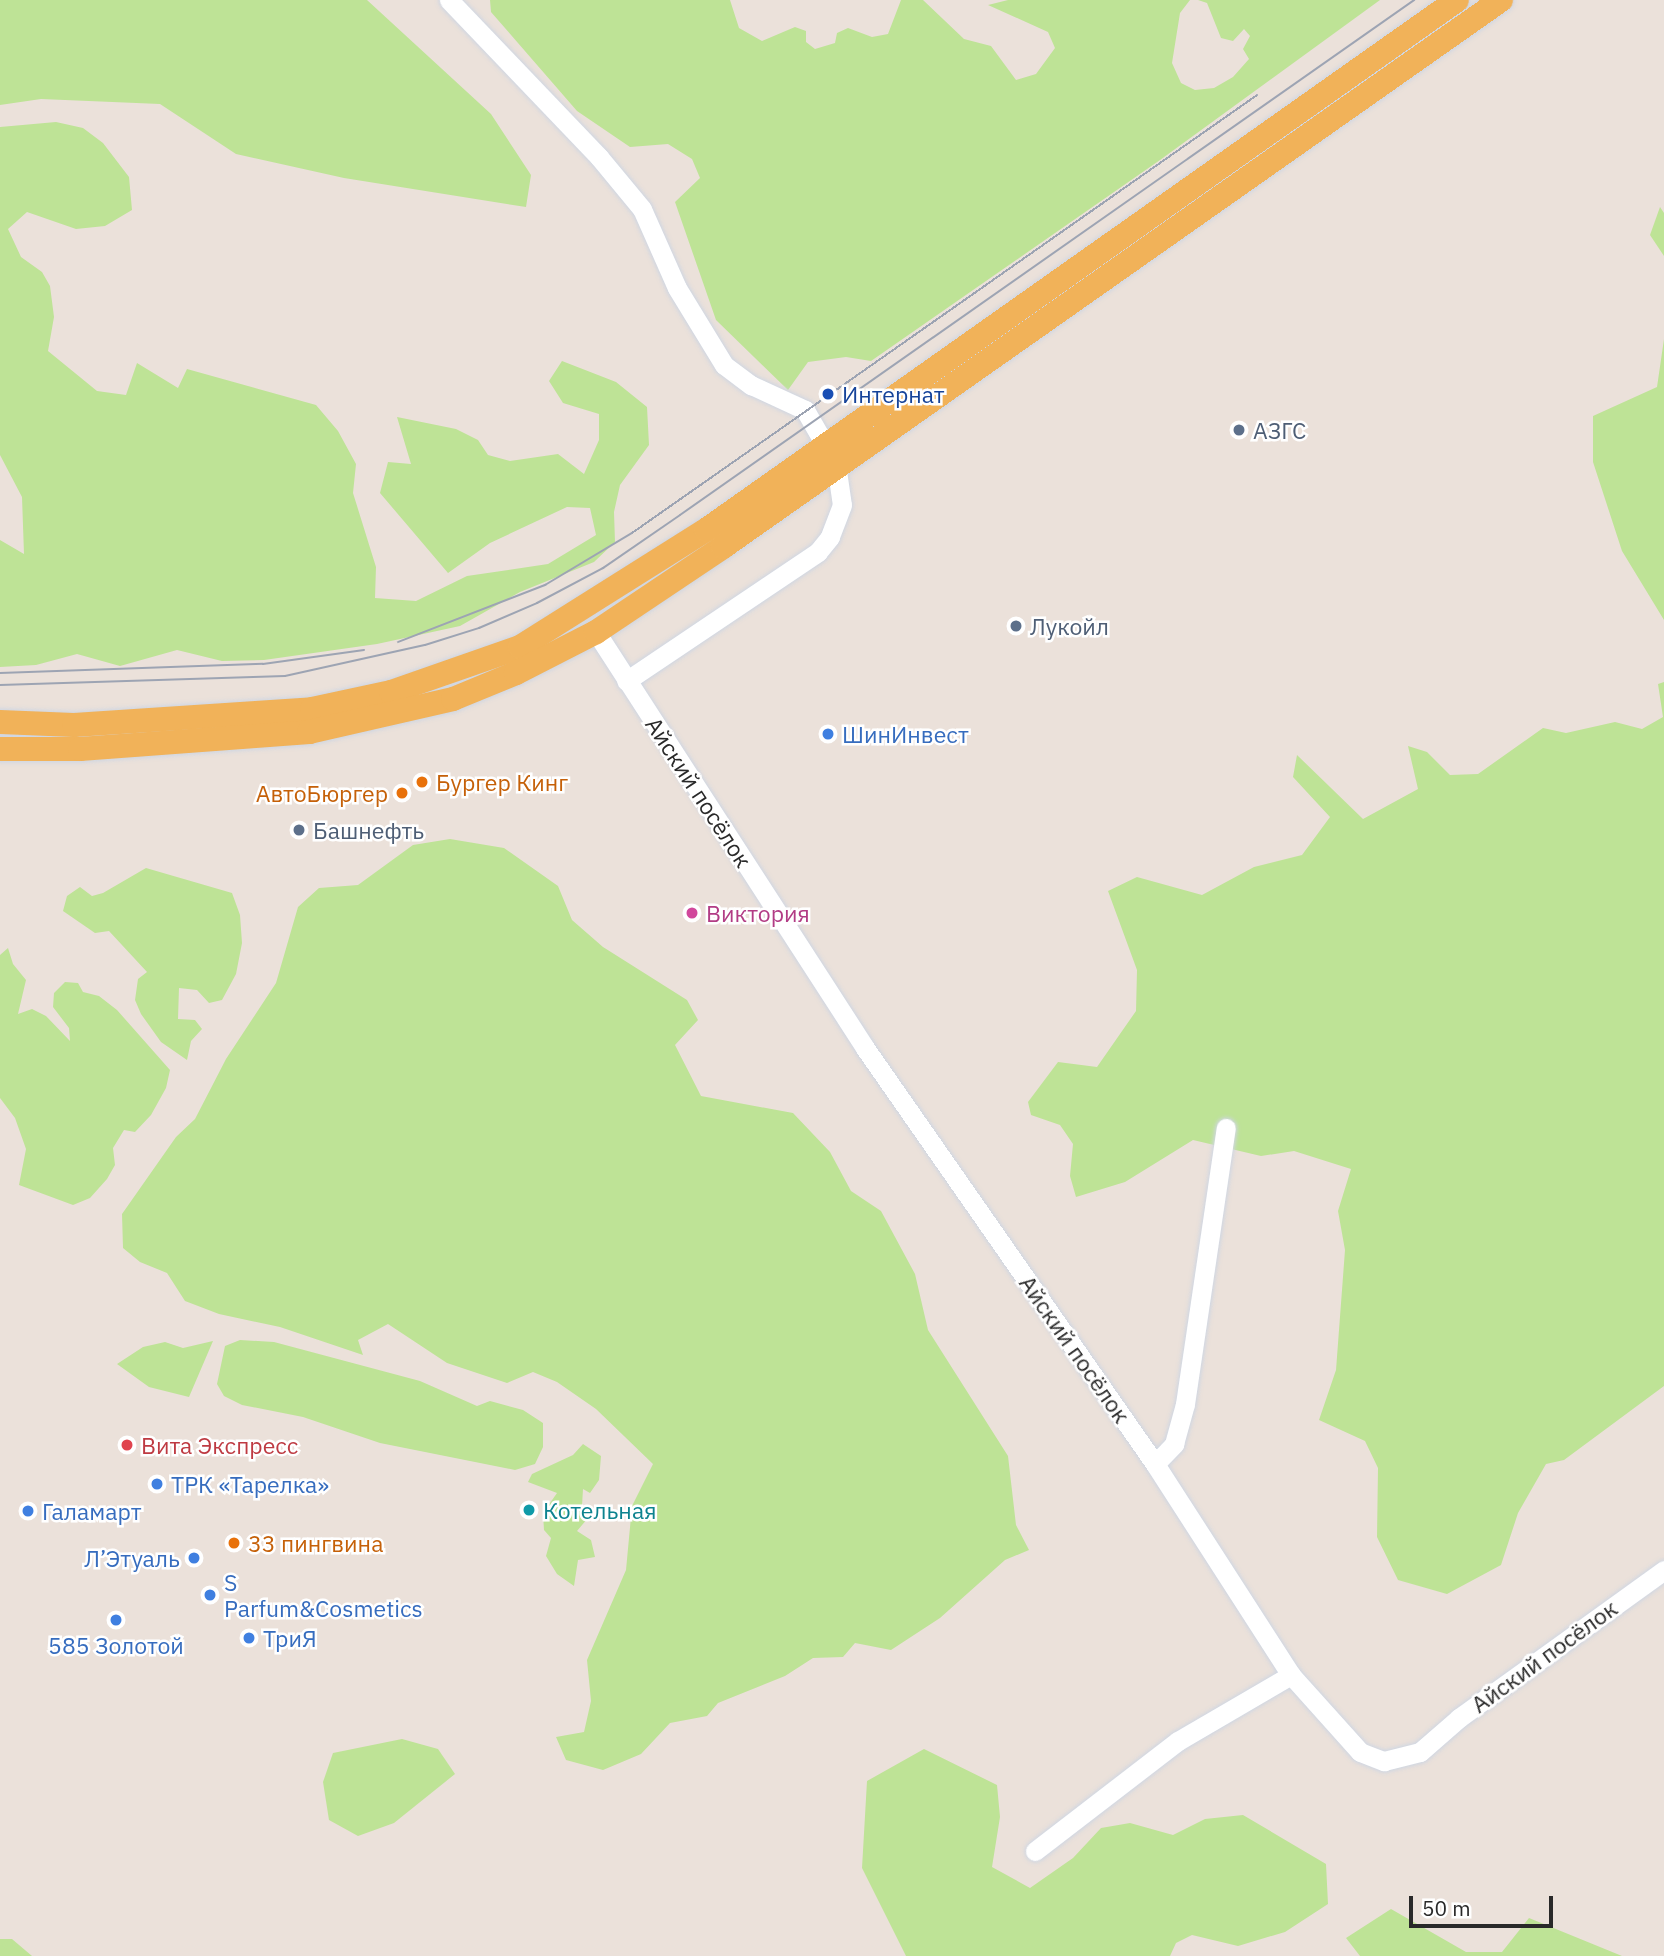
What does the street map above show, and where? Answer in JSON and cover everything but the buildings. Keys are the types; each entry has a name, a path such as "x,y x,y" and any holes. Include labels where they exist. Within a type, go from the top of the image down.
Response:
{"main road":[{"path":"0,749 80,749 309,732 390,717 453,699 596,632 830,454 1457,0"},
{"path":"0,722 74,725 312,709 460,671 520,647 587,608 830,454 1501,0"}],"street":[{"path":"449,0 599,157 642,209 677,288 724,365 751,385 797,403 830,454 842,490 842,505 830,537 818,552 626,681"},
{"name":"Айский посёлок","path":"596,632 865,1048 1155,1464 1291,1675 1360,1752 1384,1761 1420,1752 1459,1718 1664,1570"},
{"path":"1155,1464 1174,1444 1185,1404 1226,1128"},
{"path":"1035,1851 1178,1741 1291,1675"}],"green space":[{"path":"0,0 367,0 491,114 531,175 526,207 344,178 236,154 160,104 41,99 0,105"},
{"path":"490,0 730,0 739,28 762,41 795,27 806,31 806,42 815,49 835,43 837,33 848,28 872,37 888,34 901,0 923,0 964,39 991,46 1016,80 1036,74 1055,48 1048,32 988,5 1008,0 1190,0 1180,13 1172,63 1181,83 1195,90 1214,88 1233,77 1249,59 1243,49 1250,36 1244,29 1233,41 1221,38 1207,3 1198,0 1380,0 1160,160 871,361 846,357 808,362 788,390 716,320 675,202 700,178 692,159 668,144 630,147 577,111 491,12"},
{"path":"56,122 83,128 103,143 129,177 132,210 105,226 76,229 27,212 8,229 21,257 42,272 50,286 54,317 48,351 97,391 126,395 137,363 178,388 187,369 316,405 338,431 356,464 353,493 376,567 375,598 416,601 467,576 548,564 596,535 590,508 567,507 490,543 448,573 380,493 388,462 411,464 397,417 456,429 478,440 488,455 510,461 558,454 584,474 599,440 599,414 563,403 549,381 562,361 616,382 647,407 649,445 620,485 614,512 615,542 594,562 520,592 460,626 377,644 264,660 222,661 177,650 120,666 77,654 36,665 0,667 0,540 24,554 22,497 0,455 0,127"},
{"path":"1660,207 1664,213 1664,256 1650,235"},
{"path":"1664,339 1664,620 1622,551 1593,462 1593,416 1657,387"},
{"path":"1664,682 1664,1386 1564,1460 1546,1464 1518,1513 1501,1565 1447,1594 1398,1580 1377,1537 1378,1468 1365,1441 1319,1420 1336,1370 1345,1250 1338,1211 1351,1169 1294,1151 1261,1156 1193,1140 1125,1182 1076,1197 1070,1176 1073,1144 1060,1125 1031,1115 1028,1102 1058,1062 1097,1067 1136,1011 1137,970 1108,891 1137,877 1202,895 1254,867 1302,855 1330,817 1293,777 1297,755 1363,819 1418,789 1408,746 1427,752 1450,775 1478,774 1543,728 1566,733 1615,722 1642,729 1663,717 1658,684"},
{"path":"450,839 504,848 558,886 572,920 603,947 687,1000 698,1020 675,1045 701,1096 793,1113 830,1152 851,1191 881,1211 915,1274 928,1330 1008,1456 1016,1525 1029,1550 1005,1560 940,1618 891,1650 855,1643 843,1657 813,1658 785,1676 718,1703 707,1716 670,1723 641,1754 603,1770 566,1760 556,1737 584,1732 591,1701 587,1660 626,1570 632,1506 653,1464 596,1409 557,1382 533,1372 507,1383 447,1363 388,1324 358,1340 363,1355 280,1327 219,1314 185,1301 167,1273 140,1262 123,1248 122,1214 176,1137 195,1119 226,1059 276,983 298,907 319,888 358,885 413,845"},
{"path":"146,868 232,893 240,915 242,943 236,974 222,1000 209,1003 197,990 179,988 178,1019 195,1020 202,1029 191,1041 187,1060 161,1042 141,1014 135,1000 138,979 147,972 109,931 95,933 63,911 67,896 80,887 92,896 103,893"},
{"path":"8,948 13,964 26,980 18,1014 32,1009 46,1016 70,1041 69,1028 53,1007 54,993 65,982 78,983 83,992 99,996 117,1010 170,1070 166,1088 151,1115 135,1132 124,1130 113,1148 115,1165 107,1179 90,1198 73,1205 19,1185 26,1149 15,1118 0,1098 0,955"},
{"path":"240,1340 274,1342 420,1381 477,1406 490,1401 523,1410 543,1423 543,1447 535,1464 515,1470 380,1443 303,1417 242,1405 224,1396 217,1384 225,1346"},
{"path":"213,1341 189,1397 149,1387 117,1364 143,1347 165,1342 183,1348"},
{"path":"583,1444 601,1456 599,1480 590,1493 583,1489 582,1506 588,1518 577,1531 591,1540 595,1557 578,1560 574,1586 557,1574 546,1556 551,1538 544,1530 543,1513 557,1493 528,1482 532,1474 573,1455"},
{"path":"402,1739 438,1749 455,1774 394,1823 358,1836 329,1820 323,1782 333,1753"},
{"path":"924,1749 997,1785 1000,1817 992,1867 1030,1888 1073,1858 1101,1828 1130,1823 1173,1835 1205,1819 1243,1815 1326,1864 1328,1904 1285,1932 1238,1946 1192,1935 1176,1943 1170,1956 906,1956 862,1868 867,1781"},
{"path":"1391,1909 1466,1952 1502,1952 1529,1918 1622,1956 1360,1956 1346,1938"},
{"path":"0,1939 12,1939 32,1956 0,1956"}],"tram line":[{"path":"0,685 285,676 425,645 479,628 537,603 603,568 1414,0"},
{"path":"398,642 545,585 632,533 1257,95"},
{"path":"0,673 263,664 364,650"}],"place":[{"name":"Интернат","path":"828,394"},
{"name":"АЗГС","path":"1239,430"},
{"name":"Лукойл","path":"1016,626"},
{"name":"ШинИнвест","path":"828,734"},
{"name":"Бургер Кинг","path":"422,782"},
{"name":"АвтоБюргер","path":"402,793"},
{"name":"Башнефть","path":"299,830"},
{"name":"Виктория","path":"692,913"},
{"name":"Вита Экспресс","path":"127,1445"},
{"name":"ТРК «Тарелка»","path":"157,1484"},
{"name":"Котельная","path":"529,1510"},
{"name":"Галамарт","path":"28,1511"},
{"name":"33 пингвина","path":"234,1543"},
{"name":"Л’Этуаль","path":"194,1558"},
{"name":"S Parfum&Cosmetics","path":"210,1595"},
{"name":"585 Золотой","path":"116,1620"},
{"name":"ТриЯ","path":"249,1638"}]}
